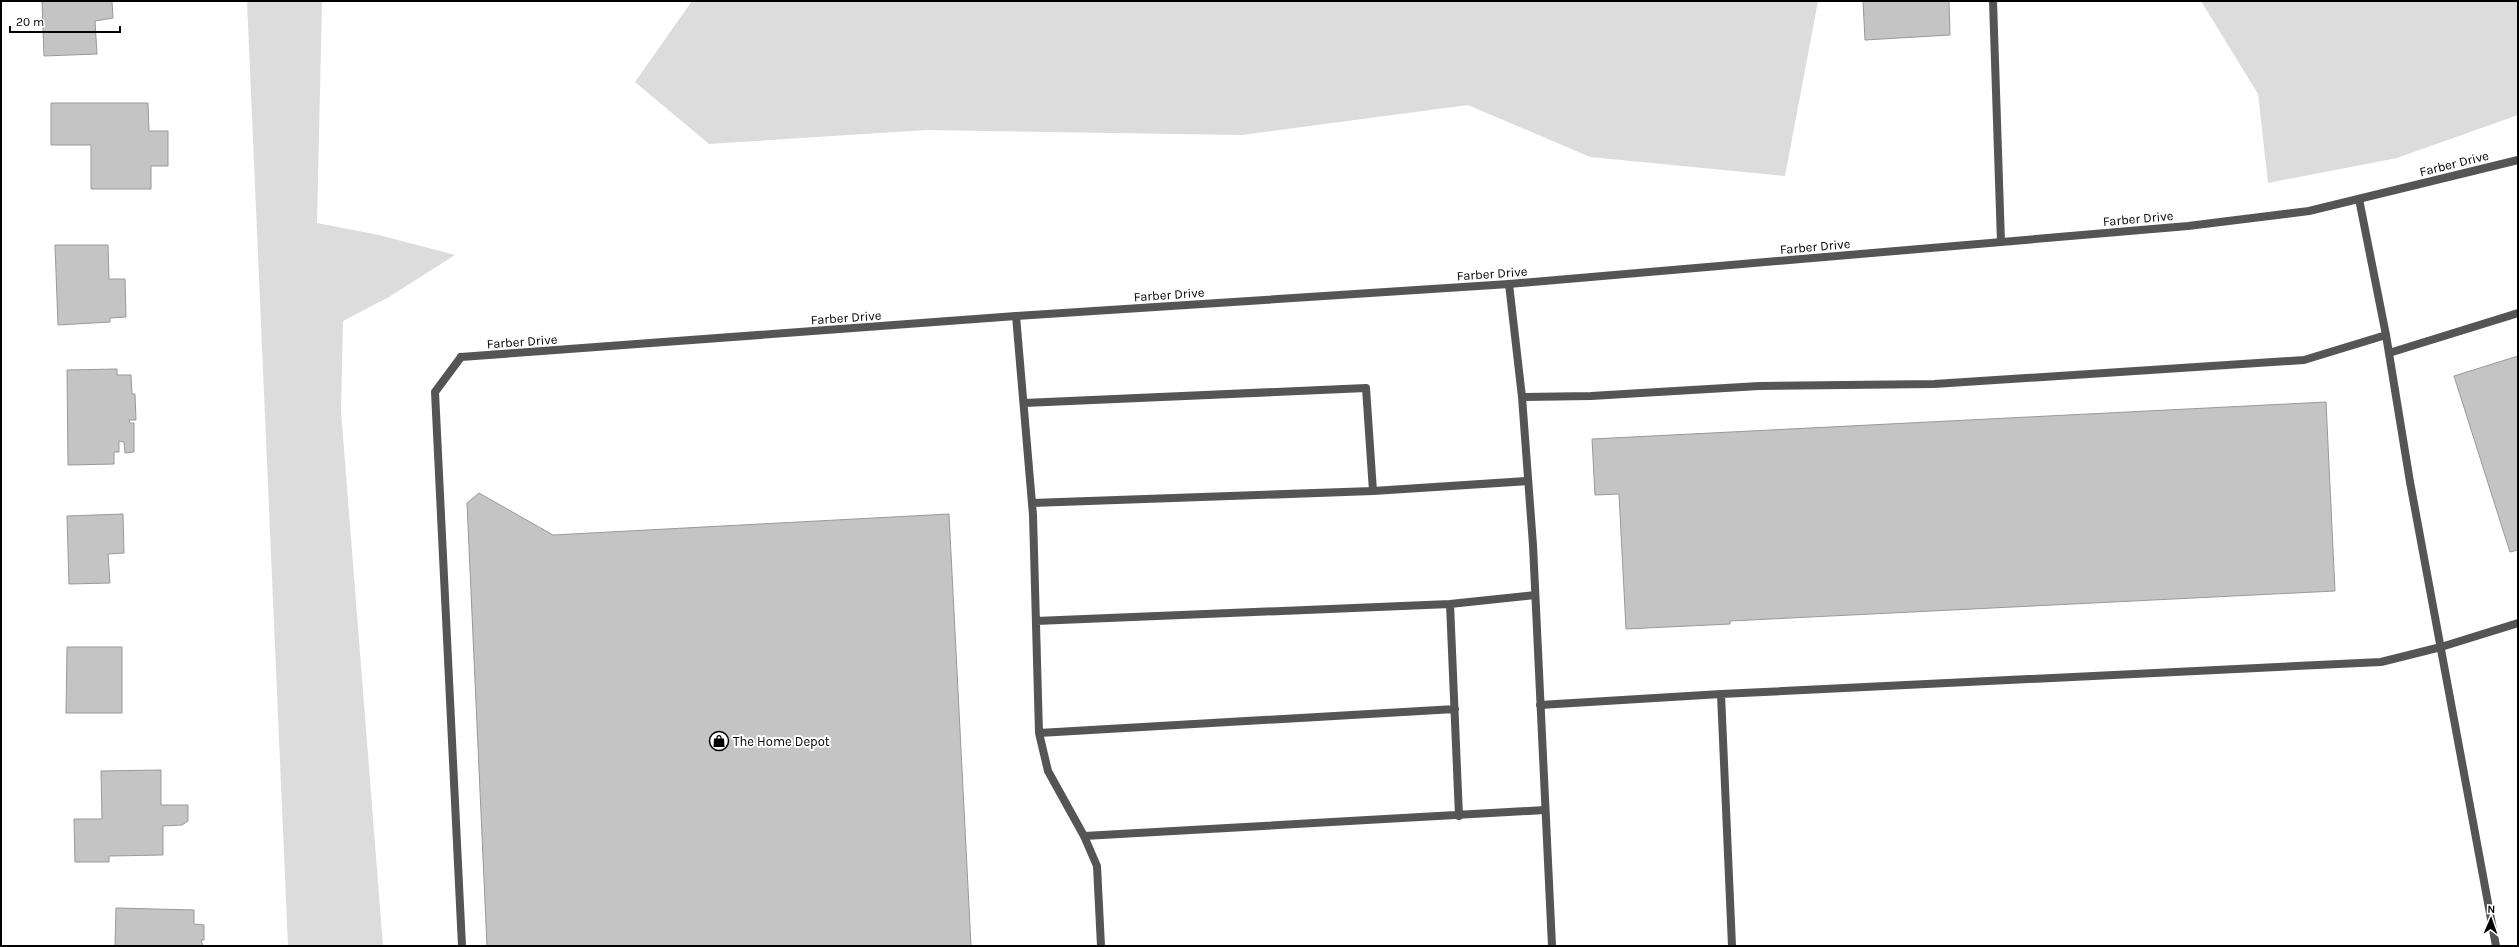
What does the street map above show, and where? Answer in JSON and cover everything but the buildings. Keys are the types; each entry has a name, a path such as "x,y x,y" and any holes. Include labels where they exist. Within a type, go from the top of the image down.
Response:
{"street":[{"path":"1993,1 2001,242"},
{"name":"Farber Drive","path":"462,946 435,392 461,357 1016,316 1509,284 2219,222 2309,211 2518,160"},
{"path":"2358,199 2386,335 2410,482 2496,946"},
{"path":"1509,284 1522,397 1536,595 1552,946"},
{"path":"2389,352 2518,313"},
{"path":"1016,316 1032,503 1039,733 1048,771 1084,836 1097,866 1100,946"},
{"path":"1522,397 1591,396 1759,386 1934,384 2304,360 2386,335"},
{"path":"1024,403 1366,388 1373,491"},
{"path":"1032,503 1373,491 1528,481"},
{"path":"1036,621 1450,604 1536,595"},
{"path":"1450,604 1458,816"},
{"path":"1540,705 1721,694 2381,662 2441,647 2518,623"},
{"path":"1721,694 1732,946"},
{"path":"1039,733 1455,709"},
{"path":"1084,836 1545,810"}],"shaded area":[{"path":"247,1 322,1 317,223 379,235 455,255 389,297 343,321 341,411 383,946 288,946"},
{"path":"692,1 1818,1 1785,176 1590,157 1468,105 1242,135 927,130 709,144 635,82"},
{"path":"2201,1 2518,1 2518,115 2397,158 2268,183 2258,94"}],"place":[{"name":"The Home Depot","path":"719,741"}]}
